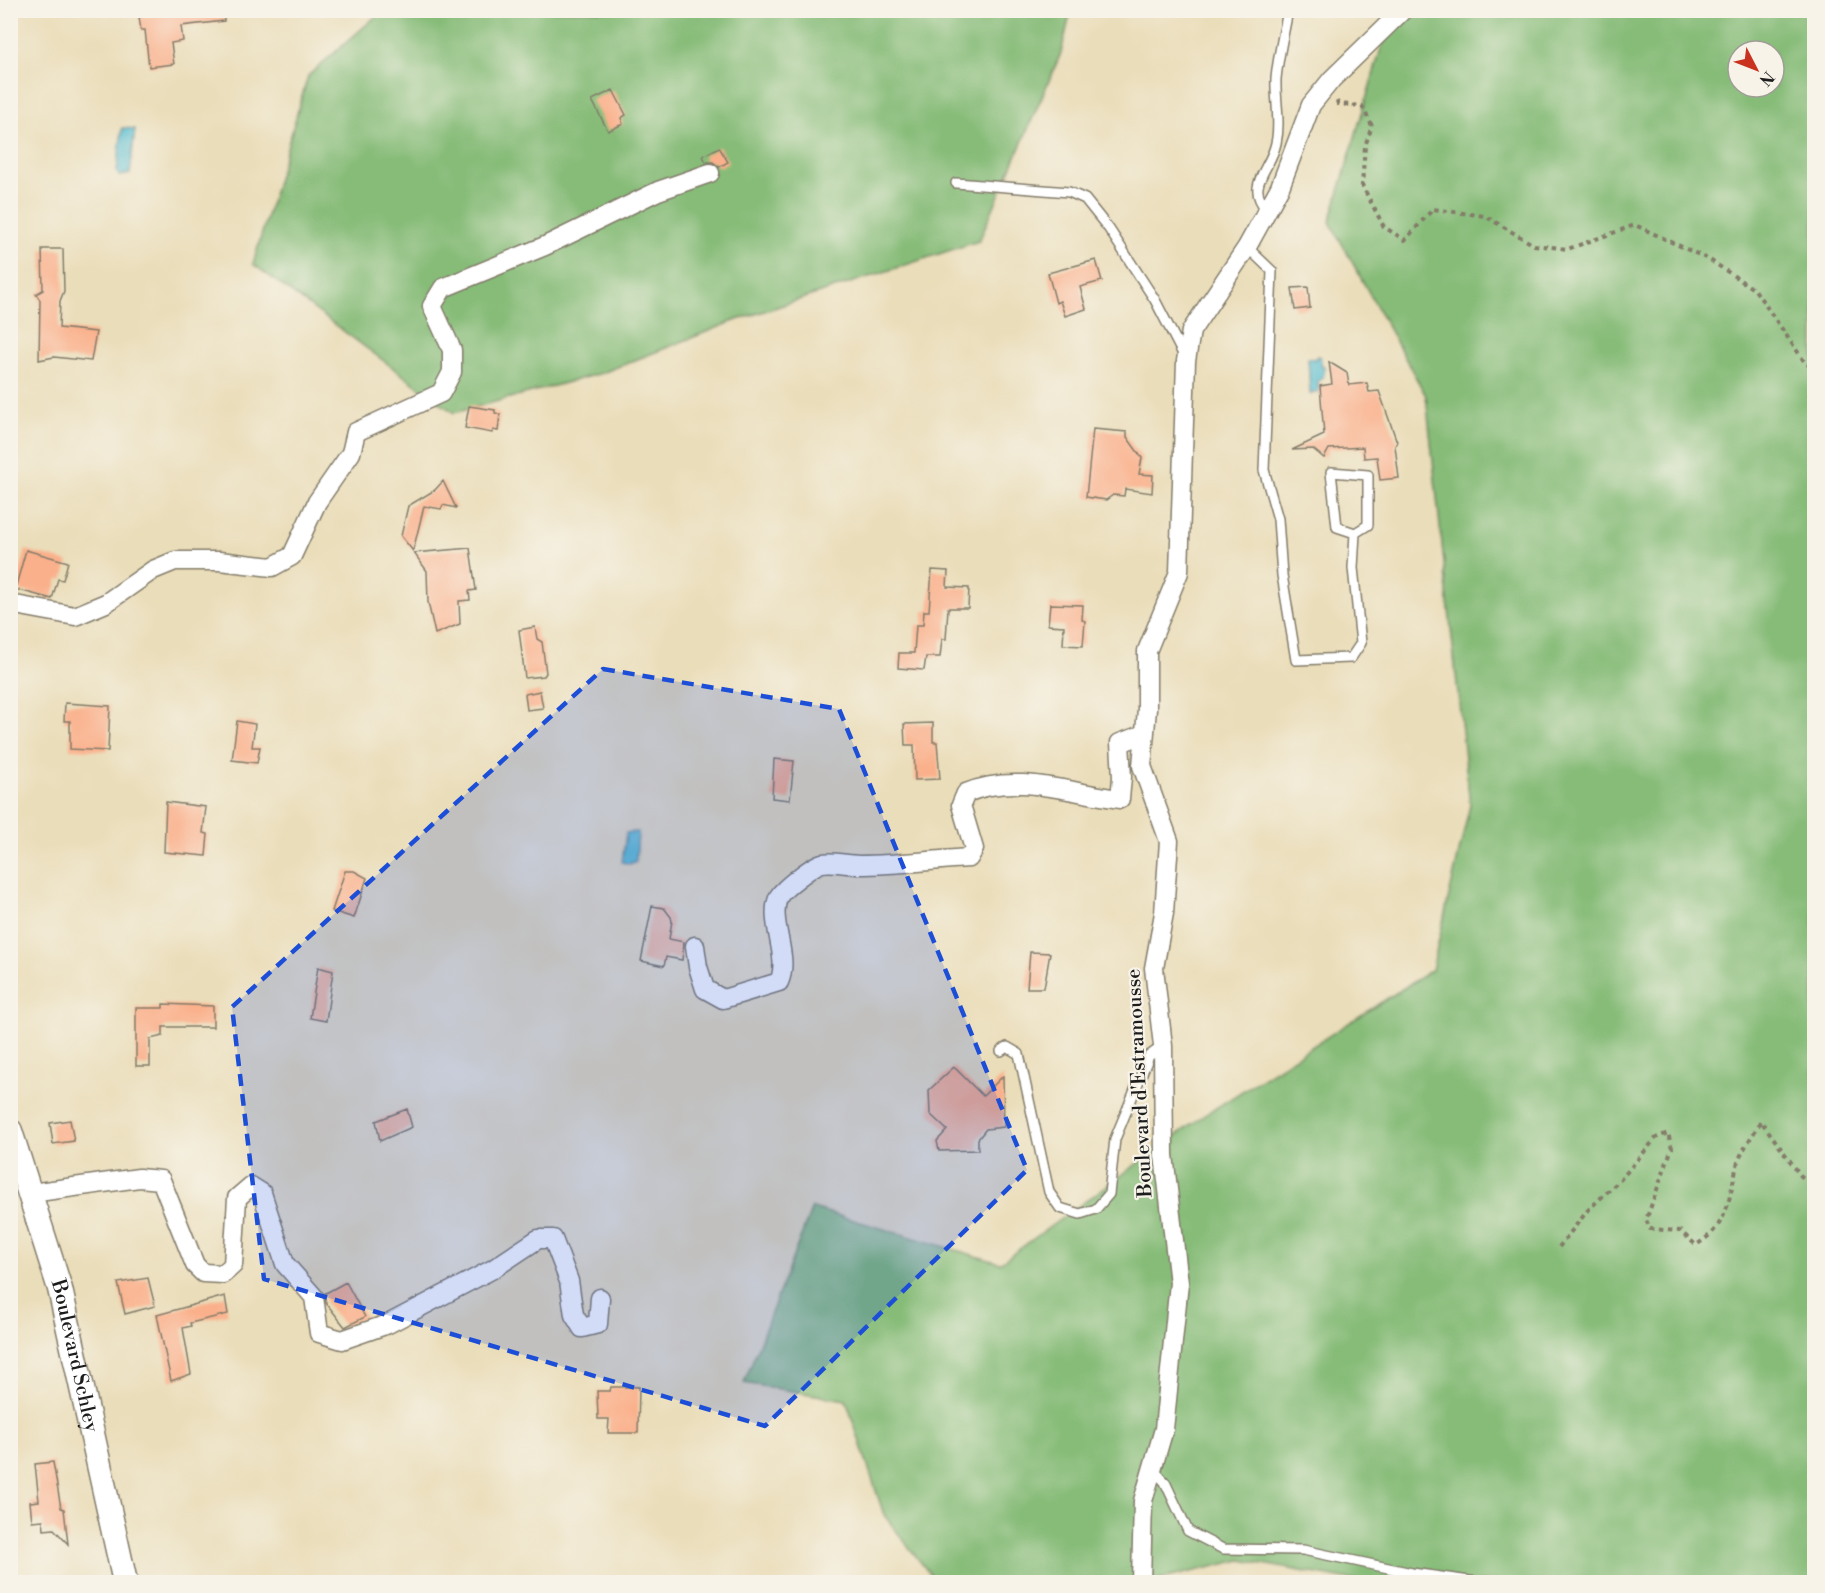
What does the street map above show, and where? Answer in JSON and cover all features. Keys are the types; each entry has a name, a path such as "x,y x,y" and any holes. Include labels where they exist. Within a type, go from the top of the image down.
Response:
{"main road":[{"name":"Boulevard Schley","path":"10,1131 60,1289 125,1582"}],"street":[{"name":"Boulevard d'Estramousse","path":"1141,1582 1143,1501 1164,1430 1179,1283 1164,1155 1163,1046 1154,968 1164,913 1169,841 1142,766 1147,709 1147,651 1179,572 1186,361 1191,331 1248,247 1280,188 1311,105 1332,79 1403,10"},
{"path":"10,604 75,616 106,603 153,570 175,561 219,561 272,567 292,556 316,502 351,453 356,432 441,393 452,372 452,350 432,306 443,288 545,246 658,191 710,174"},
{"path":"695,946 698,967 705,989 723,999 779,982 782,975 783,957 777,924 779,897 795,880 821,863 860,865 969,858 974,849 961,805 966,793 985,785 1045,785 1120,799 1122,777 1120,743 1144,734"},
{"path":"31,1193 139,1178 161,1180 195,1265 203,1274 223,1274 233,1265 237,1198 251,1186 262,1194 285,1264 314,1297 319,1332 342,1340 388,1324 450,1294 538,1239 553,1239 569,1281 574,1315 582,1328 598,1324 600,1298"}],"lane":[{"path":"1267,210 1259,201 1257,188 1276,144 1279,110 1276,80 1288,10"},
{"path":"956,183 1069,192 1085,199 1108,229 1155,300 1186,361"},
{"path":"1248,247 1272,271 1264,470 1278,519 1282,575 1296,660 1352,657 1361,643 1353,568 1355,533"},
{"path":"1331,472 1368,475 1368,525 1355,533 1337,527 1331,472"},
{"path":"1001,1051 1007,1047 1019,1054 1049,1192 1060,1209 1080,1214 1096,1209 1109,1194 1115,1139 1149,1056 1163,1046"},
{"path":"1152,1467 1165,1482 1188,1531 1223,1549 1303,1550 1412,1573 1478,1582"}],"path":[{"path":"1332,79 1338,104 1362,106 1372,126 1365,146 1362,185 1384,227 1406,240 1433,210 1485,216 1534,245 1568,249 1635,225 1710,260 1755,290 1806,364 1815,367"},
{"path":"1559,1247 1588,1210 1622,1179 1656,1138 1668,1133 1672,1149 1646,1220 1650,1228 1680,1231 1696,1245 1713,1235 1730,1201 1739,1160 1761,1121 1801,1176 1815,1185"}],"highlighted area":[{"path":"603,669 839,709 1027,1170 765,1426 264,1279 232,1007"}],"green space":[{"path":"382,11 1071,11 1061,53 979,241 737,320 602,373 454,413 253,264 308,76"},
{"path":"1392,11 1814,11 1814,1582 1361,1582 1241,1560 1149,1582 936,1582 884,1515 846,1400 744,1383 812,1208 1000,1263 1203,1116 1432,970 1470,805 1426,396 1330,222"}],"water":[{"path":"122,128 135,129 130,174 119,176 117,172"},
{"path":"1317,356 1320,357 1322,367 1325,367 1323,377 1318,381 1319,392 1310,394 1308,358 1315,359"},
{"path":"638,832 636,861 630,864 622,862 626,833"}],"building":[{"path":"186,10 224,10 224,21 181,26 183,41 171,43 174,64 149,67 145,30 141,30 139,17"},
{"path":"613,90 626,115 621,118 623,124 608,131 592,100"},
{"path":"719,147 728,162 719,167 713,162 706,162 703,156"},
{"path":"42,249 63,249 64,291 60,301 59,328 96,332 91,361 54,357 39,360 40,300 36,294 43,290"},
{"path":"1096,260 1102,281 1080,287 1086,309 1065,316 1060,301 1056,303 1048,273"},
{"path":"1308,287 1310,308 1295,310 1292,288"},
{"path":"1329,362 1347,373 1349,385 1367,383 1369,392 1379,391 1397,442 1395,446 1399,478 1380,480 1377,457 1364,458 1363,447 1329,449 1324,458 1313,449 1292,450 1324,435 1320,386 1332,384"},
{"path":"469,406 495,410 495,413 500,414 498,431 493,430 492,433 465,428"},
{"path":"1093,429 1127,432 1127,437 1142,458 1139,474 1153,475 1152,493 1125,489 1124,496 1113,495 1106,500 1086,497"},
{"path":"443,481 456,508 443,505 441,509 424,506 413,551 401,536 408,506 435,490"},
{"path":"470,548 476,590 469,591 470,600 459,601 460,624 435,634 428,602 427,571 414,553"},
{"path":"26,550 68,562 63,580 58,579 52,599 15,589"},
{"path":"932,570 948,571 947,587 969,588 968,608 948,608 946,639 942,639 940,657 926,657 924,670 898,668 899,653 914,653 916,625 923,625 924,611 929,611"},
{"path":"1050,604 1083,605 1082,620 1085,621 1083,646 1063,645 1064,626 1048,625"},
{"path":"535,627 537,639 542,642 546,673 544,676 525,678 519,630"},
{"path":"540,691 543,708 527,710 525,694"},
{"path":"65,703 110,706 108,751 70,749 70,721 64,721"},
{"path":"237,721 255,724 252,747 260,747 257,763 232,760"},
{"path":"933,723 933,742 937,742 940,779 915,780 914,745 905,745 904,724"},
{"path":"774,759 794,761 790,800 772,798"},
{"path":"166,802 206,807 203,833 208,834 206,856 164,852"},
{"path":"345,871 354,871 367,878 354,918 332,911"},
{"path":"652,906 664,908 671,917 669,939 684,942 682,960 666,957 664,966 641,961"},
{"path":"1030,952 1050,953 1044,988 1027,988"},
{"path":"318,967 333,971 326,1021 310,1018"},
{"path":"163,1004 213,1006 213,1027 163,1027 163,1036 150,1039 150,1066 136,1066 136,1008 163,1008"},
{"path":"954,1067 983,1096 1003,1076 1004,1127 986,1129 978,1139 978,1150 939,1151 937,1141 947,1130 930,1114 929,1090"},
{"path":"407,1109 412,1127 380,1141 376,1121"},
{"path":"70,1120 74,1141 53,1144 50,1123"},
{"path":"148,1278 155,1306 125,1314 118,1283"},
{"path":"346,1282 365,1317 345,1327 326,1303 324,1294"},
{"path":"225,1296 228,1314 190,1323 191,1326 183,1328 191,1374 171,1381 157,1315"},
{"path":"611,1387 639,1387 638,1433 608,1433 609,1419 598,1419 597,1391 610,1391"},
{"path":"53,1462 61,1508 64,1509 68,1544 54,1529 44,1530 43,1520 32,1521 30,1502 39,1501 35,1464"}]}
